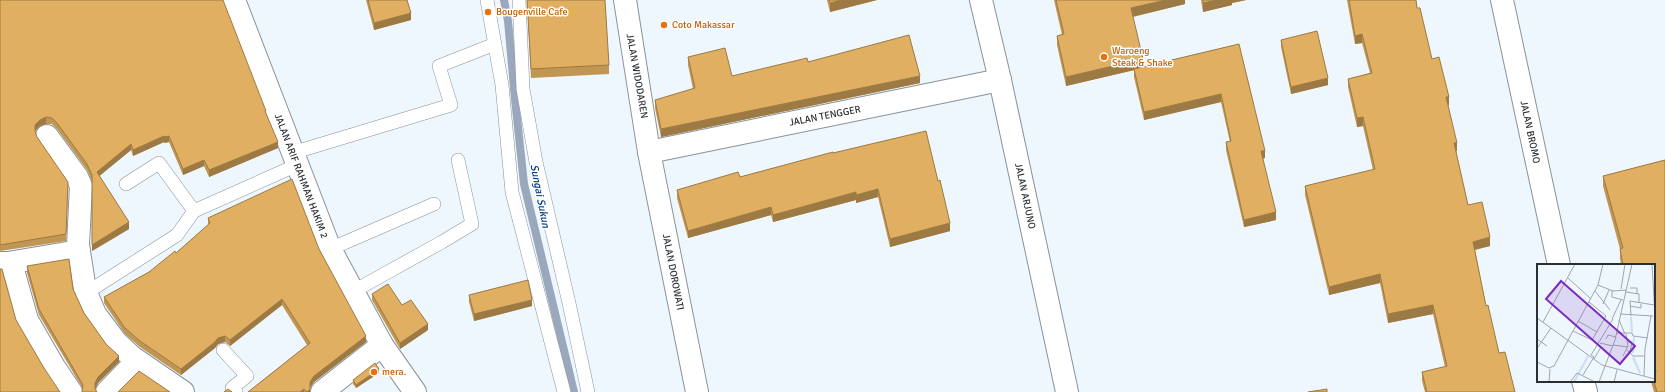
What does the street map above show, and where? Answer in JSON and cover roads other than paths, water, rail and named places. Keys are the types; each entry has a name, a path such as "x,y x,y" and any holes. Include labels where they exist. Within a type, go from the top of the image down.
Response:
{"street":[{"name":"JALAN ARIF RAHMAN HAKIM 2","path":"234,0 330,249 382,345 415,392"},
{"name":"JALAN WIDODAREN","path":"625,0 649,152"},
{"name":"JALAN ARJUNO","path":"981,0 1000,80 1066,392"},
{"name":"JALAN BROMO","path":"1502,0 1559,264"},
{"name":"JALAN TENGGER","path":"649,152 1000,80"},
{"path":"47,136 77,177 81,186 79,251 86,293 95,314 116,342 138,362 183,392"},
{"name":"JALAN DOROWATI","path":"649,152 696,392"},
{"path":"71,392 54,367 27,320 5,263 79,251"},
{"path":"322,392 382,345"},
{"path":"107,392 138,362"},
{"path":"1584,382 1586,392"}],"lane":[{"path":"487,0 502,85 512,192 564,392"},
{"path":"519,0 523,89 536,162 588,392"},
{"path":"86,293 177,235 194,211 295,159 451,105 438,66 495,44"},
{"path":"352,292 472,224 458,160"},
{"path":"126,184 159,163 194,211"},
{"path":"330,249 434,204"},
{"path":"223,350 247,376 231,390"}],"waterway":[{"name":"Sungai Sukun","path":"504,0 508,21 524,184 574,392"}],"place":[{"name":"Bougenville Cafe","path":"488,12"},
{"name":"Coto Makassar","path":"664,25"},
{"name":"Waroeng Steak & Shake","path":"1104,57"},
{"name":"mera.","path":"374,372"}]}
